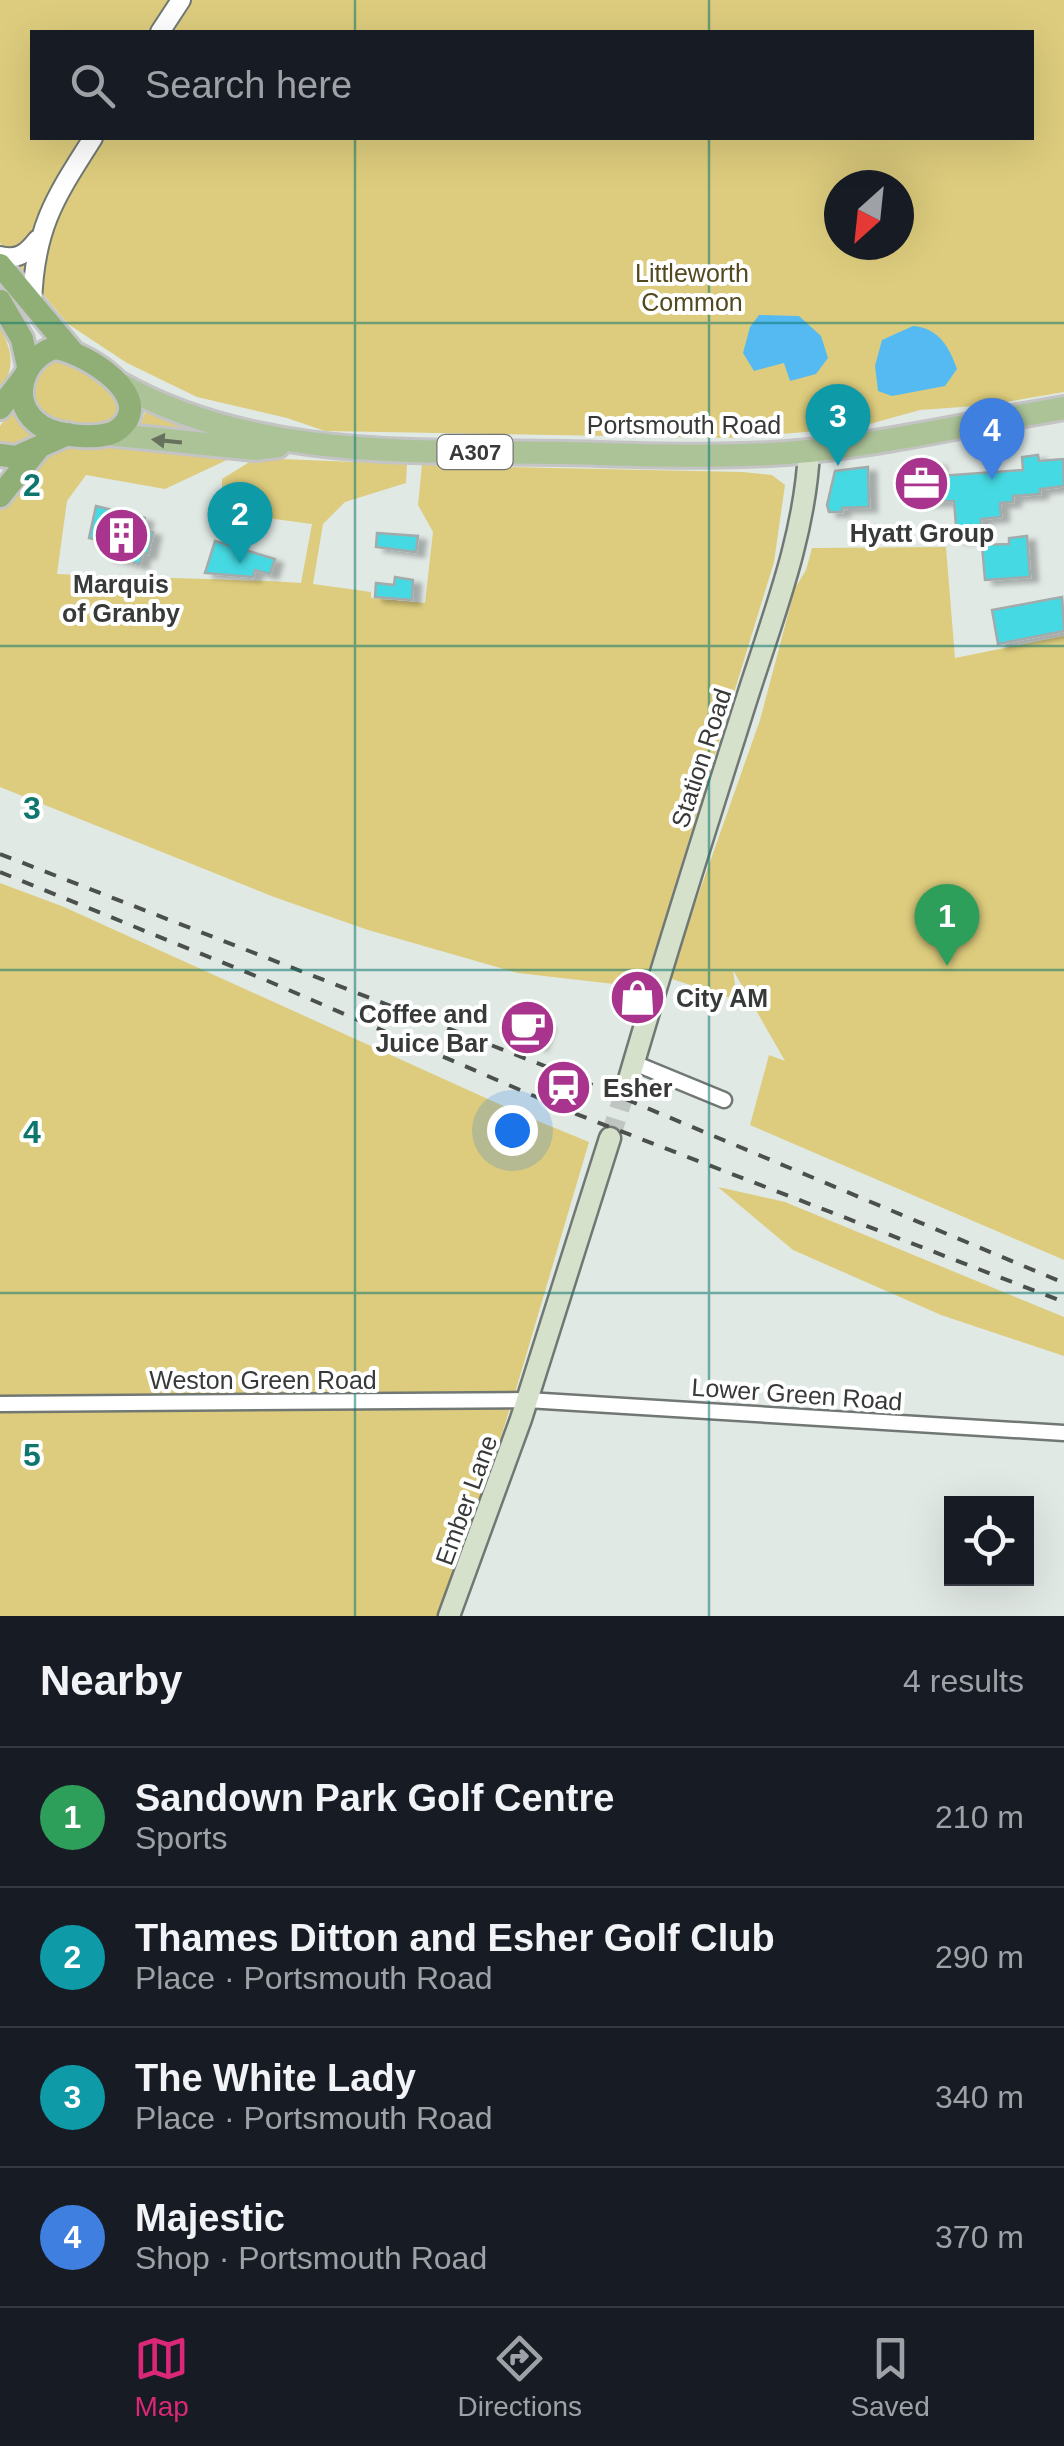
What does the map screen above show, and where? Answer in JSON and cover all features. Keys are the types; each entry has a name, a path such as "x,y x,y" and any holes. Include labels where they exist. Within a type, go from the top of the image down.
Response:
{"highway":[{"path":"0,264 71,350 120,384 130,398 130,411 120,428 108,434 68,434 45,428 28,414 22,392 26,372 22,339 0,301"},
{"path":"0,408 45,351 71,350"},
{"path":"0,455 16,457 68,434"},
{"path":"0,496 39,447"}],"main road":[{"path":"36,310 113,367 175,402 239,429"},
{"name":"Portsmouth Road","path":"120,384 179,414 301,444"},
{"name":"Portsmouth Road","path":"108,434 254,449 301,444 414,451 630,454 809,451 1064,408"},
{"name":"Station Road","path":"632,1071 789,564 806,487 809,451"},
{"path":"527,1400 610,1138"},
{"name":"Ember Lane","path":"449,1616 527,1400"}],"street":[{"path":"161,30 181,0"},
{"path":"0,256 18,258 26,254 40,235 57,193 92,140"},
{"path":"36,310 40,235"},
{"path":"632,1071 724,1100"},
{"name":"Weston Green Road","path":"0,1404 527,1400"},
{"name":"Lower Green Road","path":"527,1400 1064,1433"}],"green space":[{"name":"Littleworth Common","path":"0,0 1064,0 1064,392 989,405 920,410 855,428 729,438 325,431 197,397 127,363 68,324 0,243"},
{"path":"0,328 10,359 0,389"},
{"path":"60,359 74,362 119,398 120,413 110,423 71,424 37,409 34,395 40,369"},
{"path":"16,404 34,441 20,448 0,446 0,426"},
{"path":"145,412 193,430 192,433 139,429"},
{"path":"76,445 228,455 229,459 165,489 86,475 67,501 57,574 301,583 312,524 222,512 222,479 256,458 407,464 406,483 345,502 323,524 313,584 371,592 371,598 425,603 433,532 418,505 422,465 743,472 772,475 785,485 774,562 649,970 640,987 518,973 368,930 274,897 0,787 0,509 27,471 49,454"},
{"path":"946,547 955,658 1064,636 1064,1260 750,1125 769,1055 785,1061 733,970 737,1000 669,978 760,720 795,588 806,570 812,548"},
{"path":"0,883 64,907 589,1142 515,1393 443,1616 0,1616"},
{"path":"718,1187 785,1202 1064,1317 1064,1356 941,1315 793,1250"}],"water":[{"path":"759,315 799,316 821,336 828,358 816,374 790,381 784,363 754,371 743,353 750,327"},
{"path":"913,326 930,330 942,340 957,369 945,386 892,396 878,391 875,366 882,340"}],"building":[{"path":"1038,455 1039,461 1063,459 1064,486 1040,489 1040,494 1013,496 1013,502 1000,503 1001,517 981,519 982,537 957,539 954,501 914,502 913,464 938,462 939,476 1023,470 1022,457"},
{"path":"868,467 869,507 829,512 835,471"},
{"name":"Marquis of Granby","path":"96,506 145,518 143,529 153,532 148,554 143,553 140,564 106,556 109,543 89,538"},
{"path":"377,533 418,536 416,552 376,547"},
{"path":"1027,536 1030,577 985,580 982,545 1009,544 1009,538"},
{"path":"215,541 275,559 270,574 255,570 253,577 205,573"},
{"path":"395,577 413,580 412,600 375,597 376,583 394,585"},
{"path":"1062,597 1064,631 998,644 992,610"},
{"path":"511,1011 547,1025 539,1046 503,1032"}],"tunnel":[{"path":"610,1138 629,1079"}],"railway":[{"path":"0,854 573,1077 1064,1283"},
{"path":"0,872 268,981 571,1112 1064,1302"}],"place":[{"name":"The White Lady","path":"838,466"},
{"name":"Majestic","path":"992,480"},
{"name":"Hyatt Group","path":"922,484"},
{"name":"Marquis of Granby","path":"121,535"},
{"name":"Thames Ditton and Esher Golf Club","path":"240,564"},
{"name":"Sandown Park Golf Centre","path":"947,966"},
{"name":"City AM","path":"637,998"},
{"name":"Coffee and Juice Bar","path":"527,1028"},
{"name":"Esher","path":"564,1088"}]}
